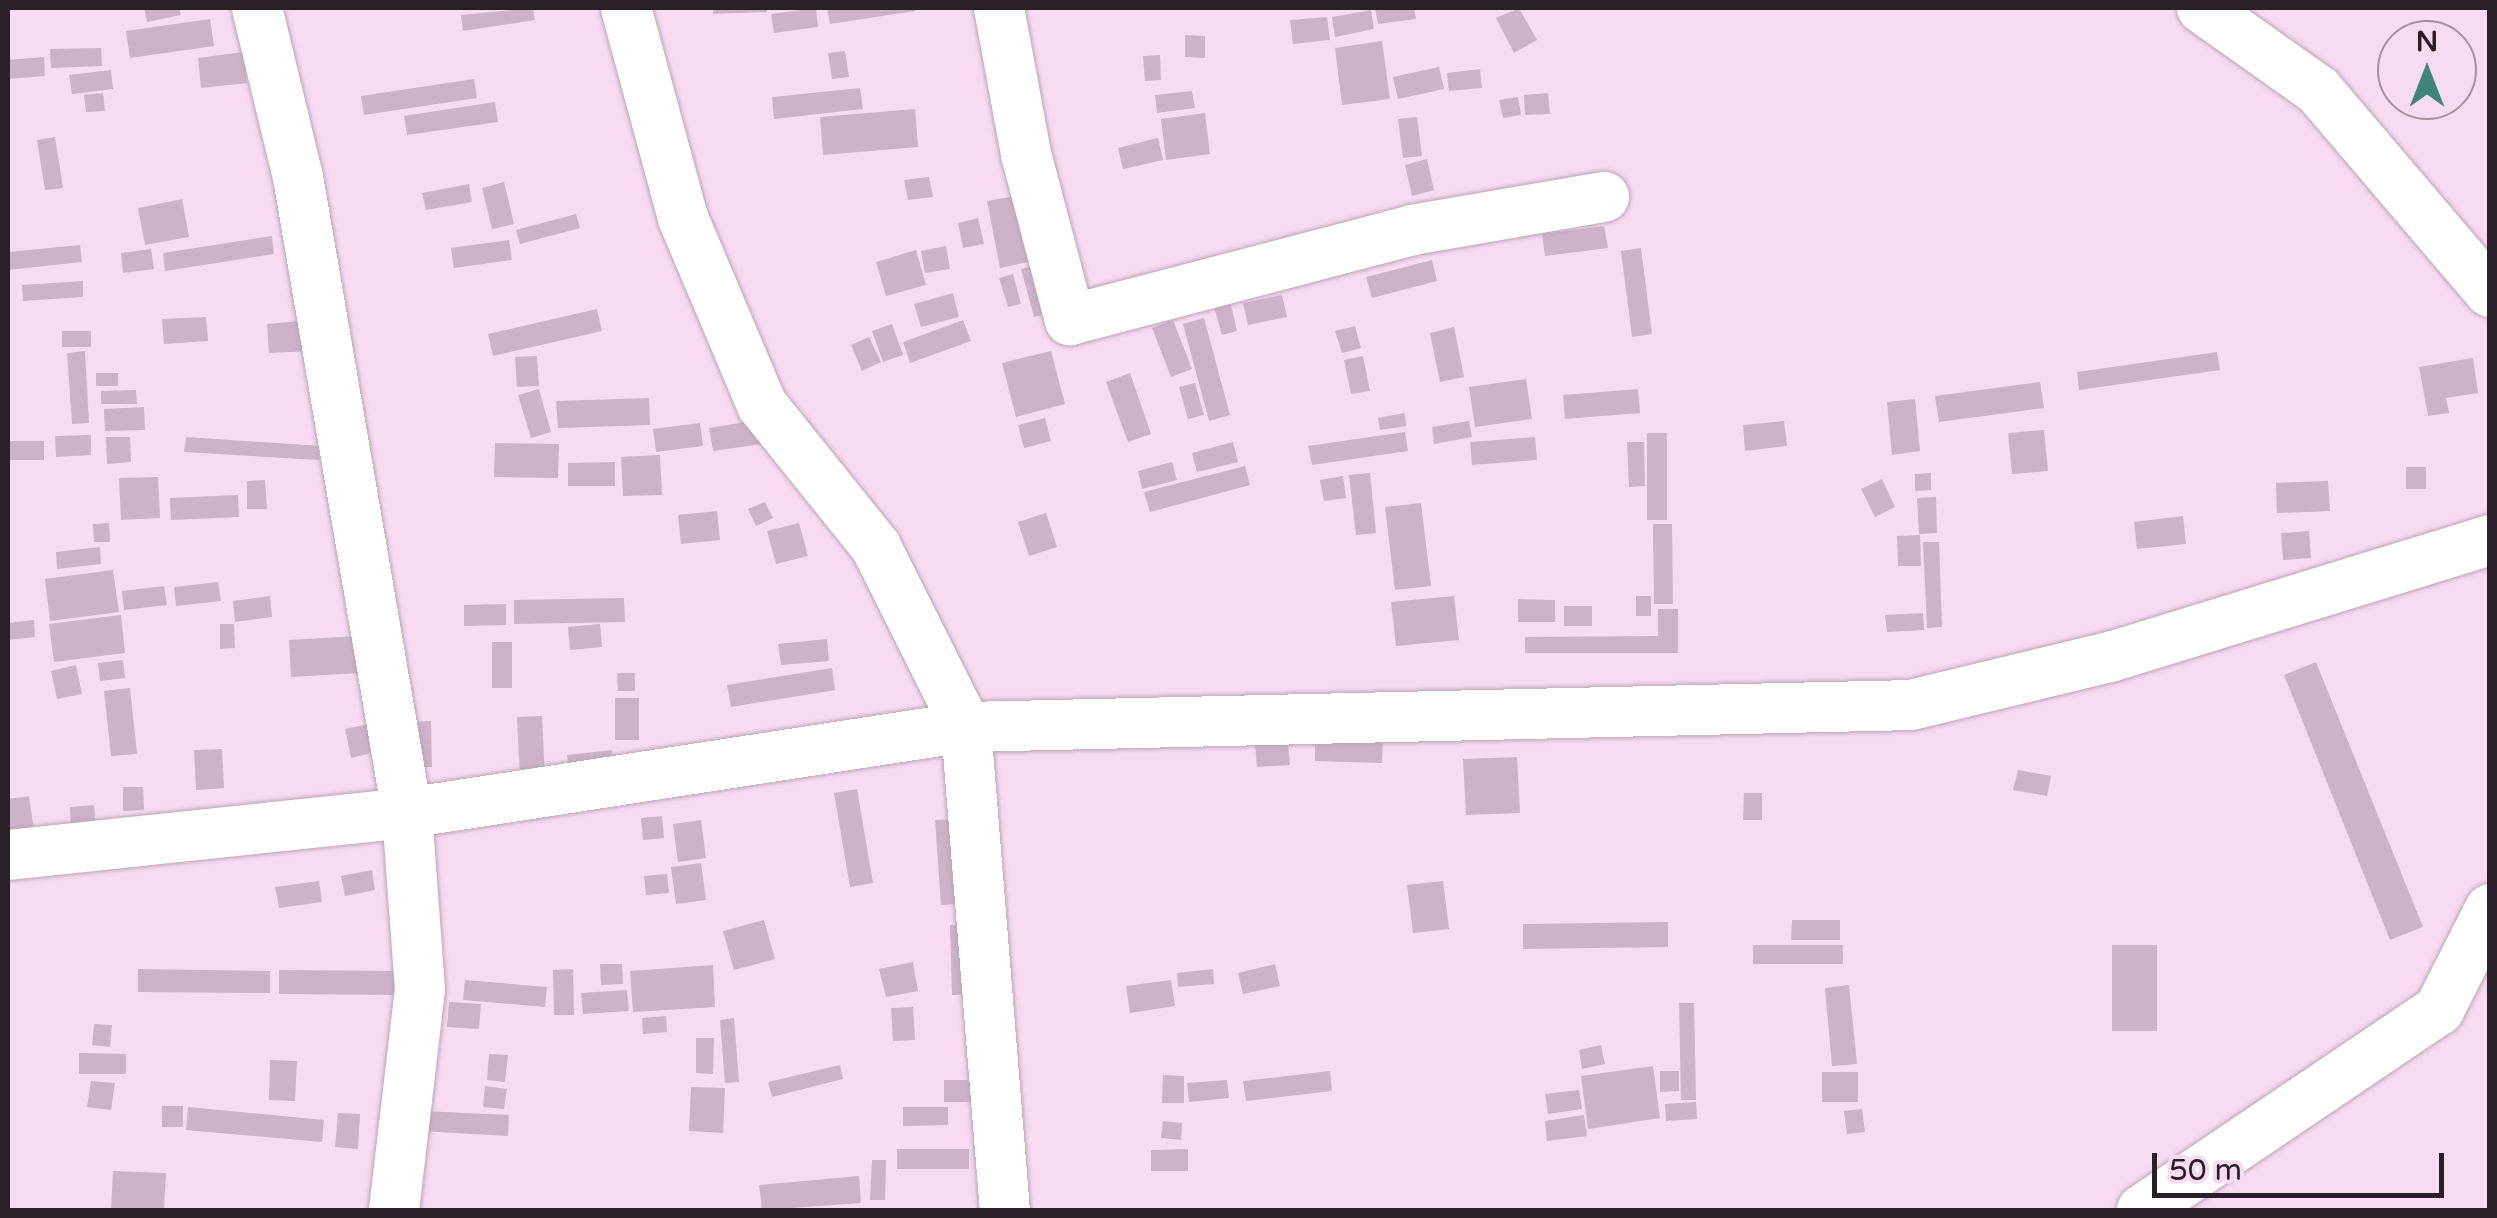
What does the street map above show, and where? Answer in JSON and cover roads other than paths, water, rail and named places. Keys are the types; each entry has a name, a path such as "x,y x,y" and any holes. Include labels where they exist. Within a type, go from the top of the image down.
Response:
{"street":[{"path":"257,8 298,177 407,812 420,989 394,1210"},
{"path":"626,8 683,218 762,405 876,547 966,727 1005,1210"},
{"path":"999,8 1026,154 1070,320 1412,230 1604,196"},
{"path":"2202,8 2318,90 2490,292"},
{"path":"8,855 407,812 966,727 1911,705 2110,657 2490,540"},
{"path":"2142,1210 2439,1010 2490,909"}]}
